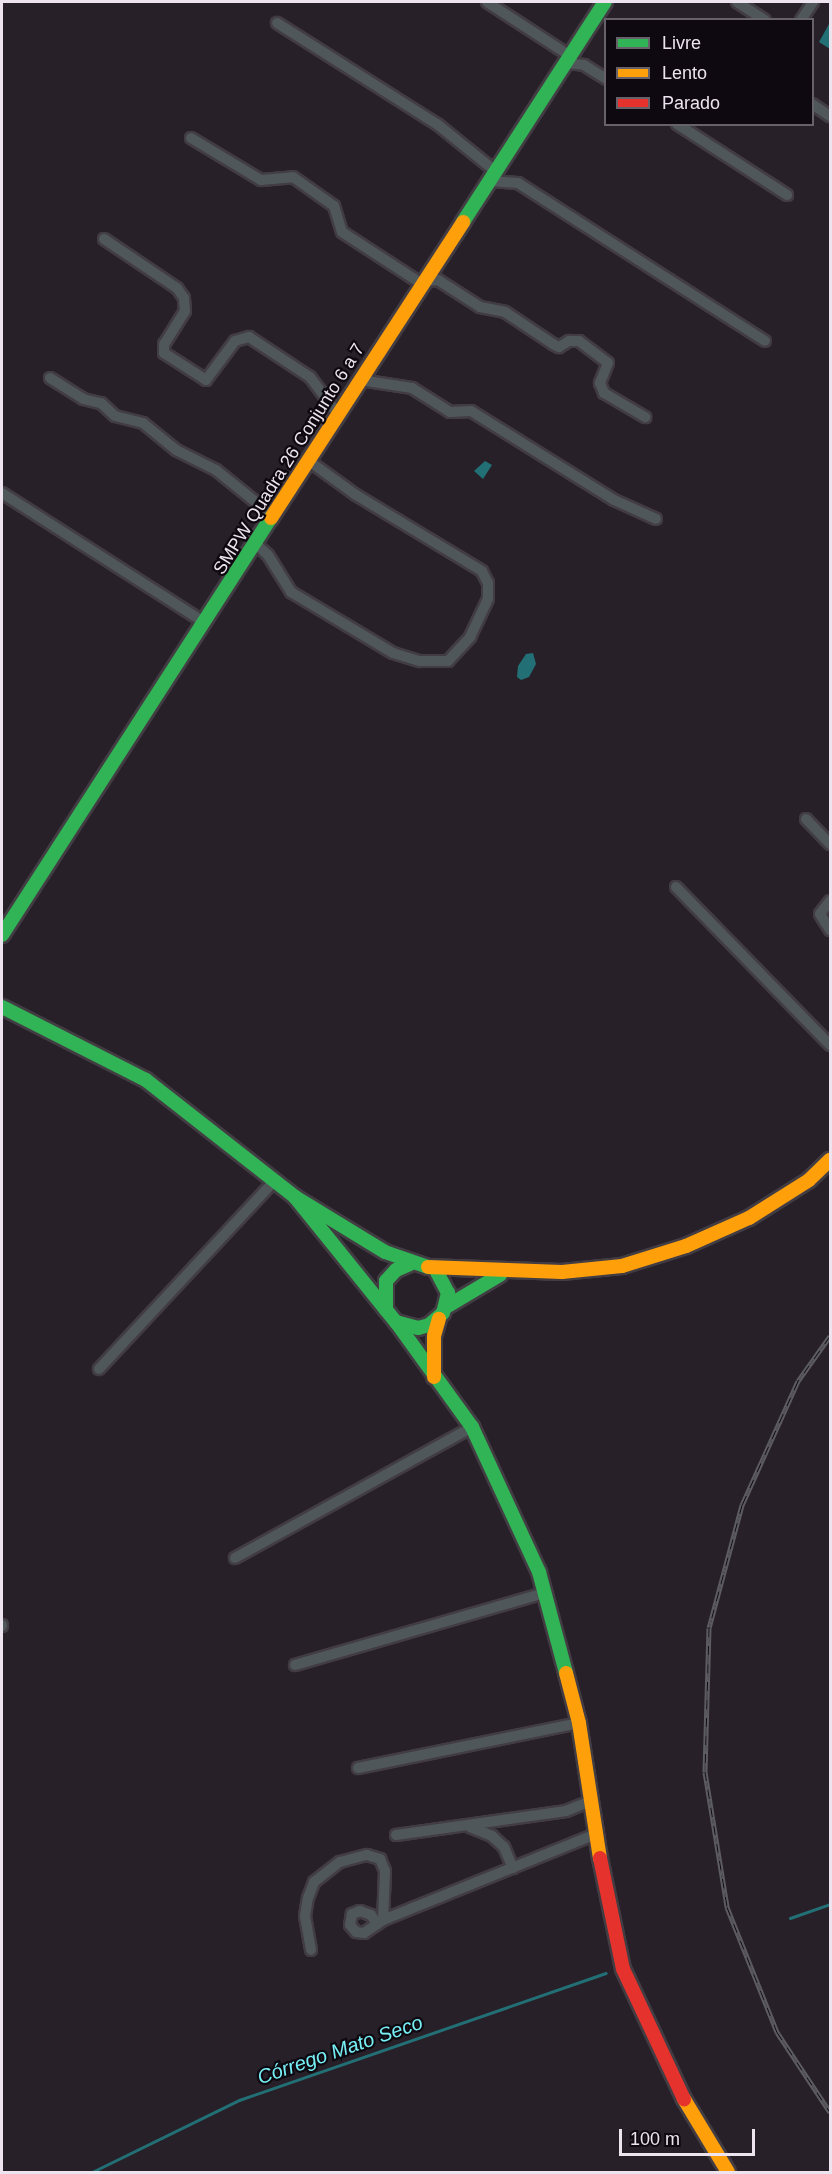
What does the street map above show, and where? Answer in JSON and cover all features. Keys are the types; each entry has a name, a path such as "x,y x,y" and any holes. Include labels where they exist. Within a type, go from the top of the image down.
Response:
{"street":[{"path":"487,2 604,78"},
{"name":"SMPW Quadra 26 Conjunto 6 a 7","path":"2,935 360,380 429,278 604,2"},
{"path":"737,2 762,18"},
{"path":"802,18 813,2"},
{"path":"277,23 437,124 492,176 518,183 765,341"},
{"path":"814,105 831,116"},
{"path":"680,126 787,195"},
{"path":"191,138 261,180 293,177 334,206 342,232 480,307 505,312 559,347 569,341 579,341 608,363 600,383 604,393 645,417"},
{"path":"104,239 177,288 184,298 185,311 164,344 164,353 206,380 235,341 249,337 310,377 338,414"},
{"path":"50,378 82,399 101,404 115,416 142,423 176,450 216,470 273,516"},
{"path":"360,380 412,388 450,412 471,411 614,500 656,519"},
{"path":"256,544 268,555 291,592 393,653 420,661 448,661 470,637 488,599 488,583 482,571 356,495 309,461"},
{"path":"2,493 204,622"},
{"path":"806,819 831,844"},
{"path":"676,886 831,1045"},
{"path":"831,901 820,914 831,930"},
{"path":"3,1011 146,1080 295,1197 410,1264 436,1270 504,1273 622,1266 686,1246 749,1218 809,1180 831,1160"},
{"path":"99,1369 275,1180"},
{"path":"295,1197 396,1322 472,1427 545,1593 579,1723 596,1834 623,1969 686,2103 728,2172"},
{"path":"386,1310 383,1296 386,1281 396,1270 410,1264"},
{"path":"434,1377 434,1336 442,1313 446,1287 436,1270"},
{"path":"396,1322 418,1328 504,1273"},
{"path":"235,1558 472,1427"},
{"path":"295,1665 545,1593"},
{"path":"358,1768 579,1723"},
{"path":"396,1835 566,1811 591,1801"},
{"path":"467,1826 492,1836 504,1847 513,1868"},
{"path":"311,1950 306,1916 308,1898 314,1882 340,1862 368,1855 380,1859 385,1871 380,1922 596,1834"}],"water":[{"path":"830,25 830,49 819,42"},
{"path":"485,461 492,465 483,479 474,471"},
{"path":"533,653 536,664 529,677 521,680 517,677 518,666 526,654"}],"waterway":[{"name":"Córrego Mato Seco","path":"790,1918 830,1904"},
{"name":"Córrego Mato Seco","path":"92,2172 239,2100 606,1973"}],"railway":[{"path":"830,1336 798,1381 742,1505 709,1628 705,1772 727,1907 777,2032 830,2112"}],"traffic: fast":[{"path":"463,222 605,2"},
{"path":"2,935 271,518"},
{"path":"2,1007 146,1080 295,1197 385,1252 428,1267"},
{"path":"295,1197 396,1322 472,1427 539,1572 566,1673"},
{"path":"386,1310 386,1281 396,1270 410,1264"},
{"path":"396,1322 418,1328 429,1325 443,1313 448,1293 436,1270"},
{"path":"446,1307 500,1275"}],"traffic: slow":[{"path":"271,518 463,222"},
{"path":"428,1267 562,1272 622,1266 686,1246 749,1218 809,1180 830,1160"},
{"path":"434,1377 434,1336 439,1319"},
{"path":"566,1673 579,1723 600,1858"},
{"path":"684,2099 728,2172"}],"traffic: jam":[{"path":"600,1858 623,1969 684,2099"}]}
